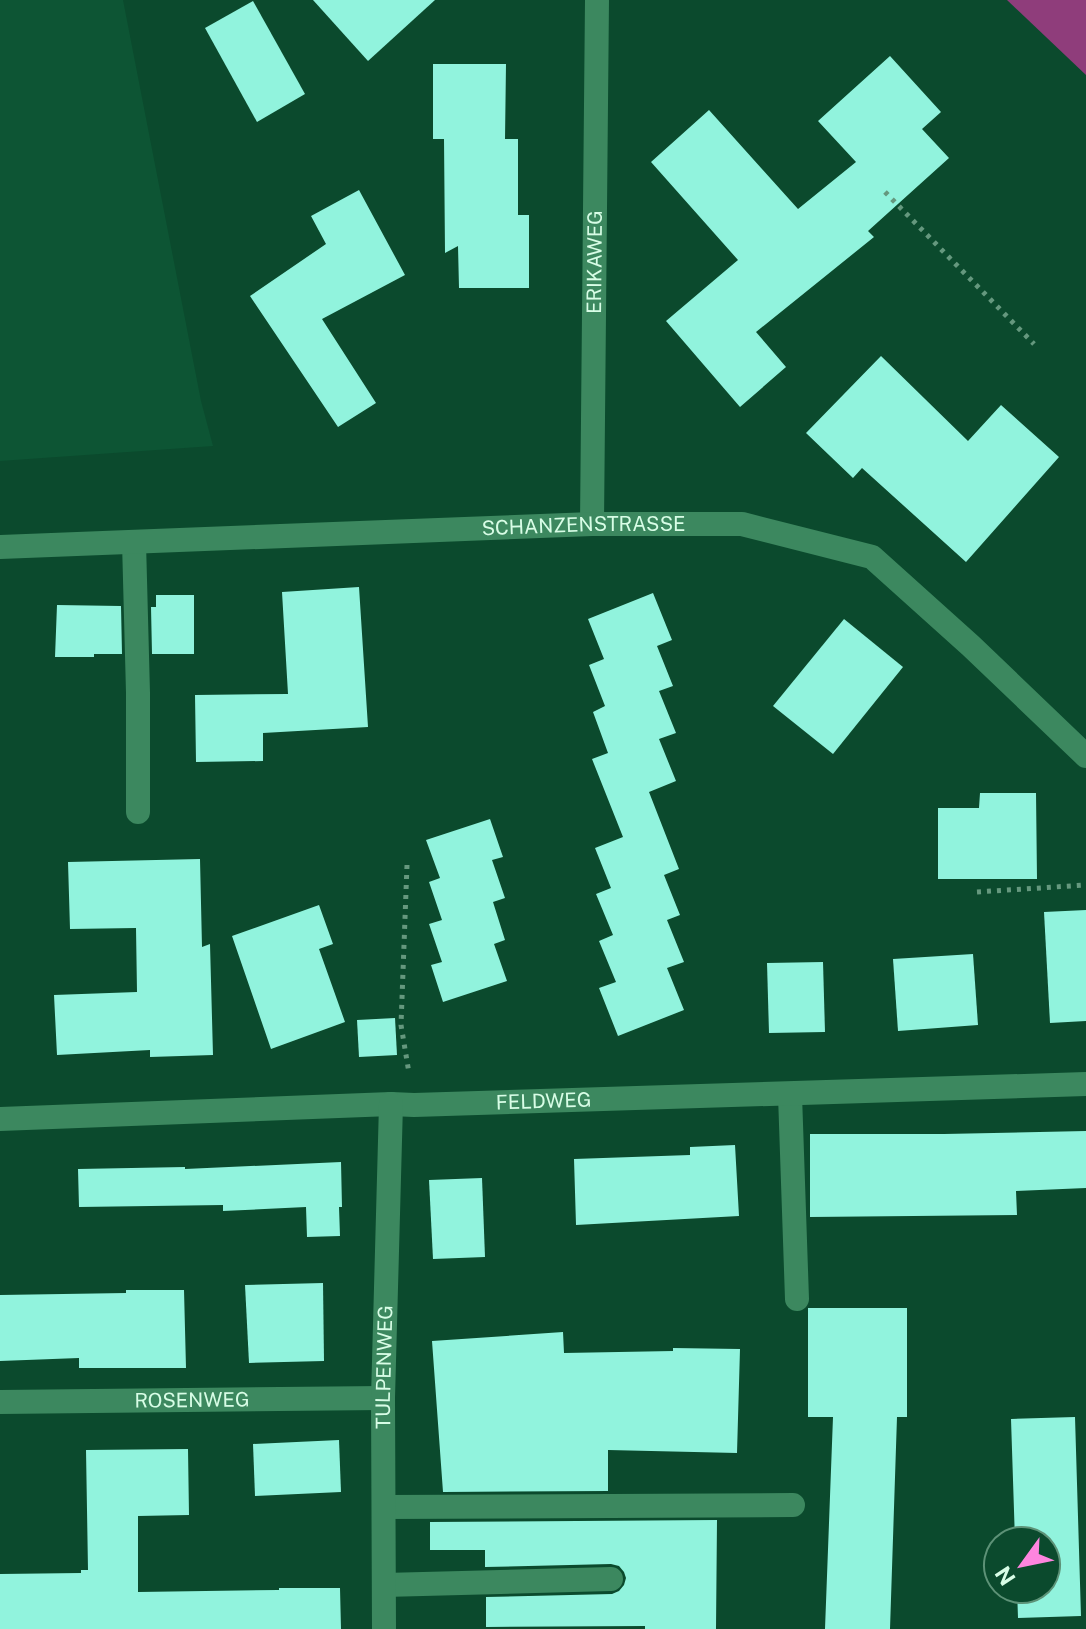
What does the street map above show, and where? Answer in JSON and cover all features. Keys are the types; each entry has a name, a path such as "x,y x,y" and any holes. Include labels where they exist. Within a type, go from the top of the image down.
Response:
{"street":[{"name":"ERIKAWEG","path":"592,524 597,0"},
{"name":"SCHANZENSTRASSE","path":"0,547 592,524 742,524 872,557 1086,756"},
{"path":"134,542 138,812"},
{"name":"FELDWEG","path":"0,1119 1086,1084"},
{"path":"790,1095 797,1299"},
{"name":"TULPENWEG","path":"384,1629 383,1398 402,1105"},
{"name":"ROSENWEG","path":"0,1402 383,1398"},
{"path":"384,1507 793,1505"},
{"path":"384,1585 611,1579"}],"path":[{"path":"885,192 1034,344"},
{"path":"402,1105 401,1025 407,865"},
{"path":"977,892 1086,885"}],"shaded area":[{"path":"0,0 123,0 201,401 213,446 0,461"},
{"path":"1007,0 1086,0 1086,75"}],"building":[{"path":"313,0 435,0 368,61"},
{"path":"253,1 305,94 257,122 205,28"},
{"path":"890,56 941,112 922,129 949,158 868,231 874,237 756,332 786,367 740,407 666,321 738,260 651,162 709,110 798,209 856,162 818,121"},
{"path":"433,64 506,64 505,139 518,139 518,215 529,215 529,288 459,288 458,246 445,253 444,139 433,139"},
{"path":"359,190 405,275 322,319 376,403 338,427 250,296 326,244 311,216"},
{"path":"881,356 968,441 1001,405 1059,457 966,562 862,468 853,478 806,433"},
{"path":"359,587 368,727 263,733 263,761 196,762 195,695 288,694 282,592"},
{"path":"653,593 672,640 657,646 673,686 659,691 676,733 659,739 676,781 649,792 679,869 664,875 680,915 667,920 684,962 667,968 684,1010 618,1036 599,988 616,982 599,941 613,935 596,894 611,888 595,848 623,837 592,759 608,753 593,712 605,706 589,665 604,659 588,619"},
{"path":"156,595 194,595 194,654 152,654 151,607 156,607"},
{"path":"57,605 121,606 122,654 55,657"},
{"path":"844,619 903,667 833,754 773,706"},
{"path":"980,793 1036,793 1037,879 938,879 938,808 979,808"},
{"path":"490,819 503,857 492,860 505,898 493,902 505,940 494,944 507,981 443,1002 431,965 442,962 429,924 442,920 429,882 440,878 426,840"},
{"path":"200,859 202,947 210,944 213,1055 150,1057 150,1050 57,1055 54,995 137,992 136,928 70,929 68,862"},
{"path":"319,905 333,944 319,949 345,1022 271,1049 232,936"},
{"path":"1086,910 1086,1021 1050,1023 1044,912"},
{"path":"973,954 978,1025 898,1031 893,959"},
{"path":"823,962 825,1032 769,1033 767,963"},
{"path":"395,1018 397,1055 359,1057 357,1020"},
{"path":"1086,1131 1086,1188 1016,1191 1017,1215 810,1217 810,1134"},
{"path":"735,1145 739,1216 576,1225 574,1159 690,1155 690,1147"},
{"path":"341,1162 340,1236 307,1237 306,1207 223,1211 223,1205 79,1207 78,1169 185,1169"},
{"path":"482,1178 485,1257 433,1259 429,1180"},
{"path":"323,1283 324,1361 249,1363 245,1285"},
{"path":"126,1290 184,1290 186,1368 79,1368 79,1358 0,1361 0,1295 126,1293"},
{"path":"808,1308 907,1308 907,1417 897,1417 890,1629 825,1629 833,1417 808,1417"},
{"path":"563,1332 564,1353 673,1351 673,1348 740,1349 737,1453 608,1450 608,1491 443,1492 432,1341"},
{"path":"1075,1417 1081,1616 1018,1618 1018,1605 1062,1605 1062,1525 1014,1525 1011,1419"},
{"path":"339,1440 341,1492 255,1496 253,1444"},
{"path":"188,1449 189,1515 138,1516 138,1592 340,1588 341,1629 0,1629 0,1574 81,1573 81,1570 88,1570 86,1450"},
{"path":"717,1520 716,1629 486,1627 486,1597 612,1594 624,1585 624,1572 619,1566 611,1564 485,1567 485,1550 430,1550 430,1522"}]}
